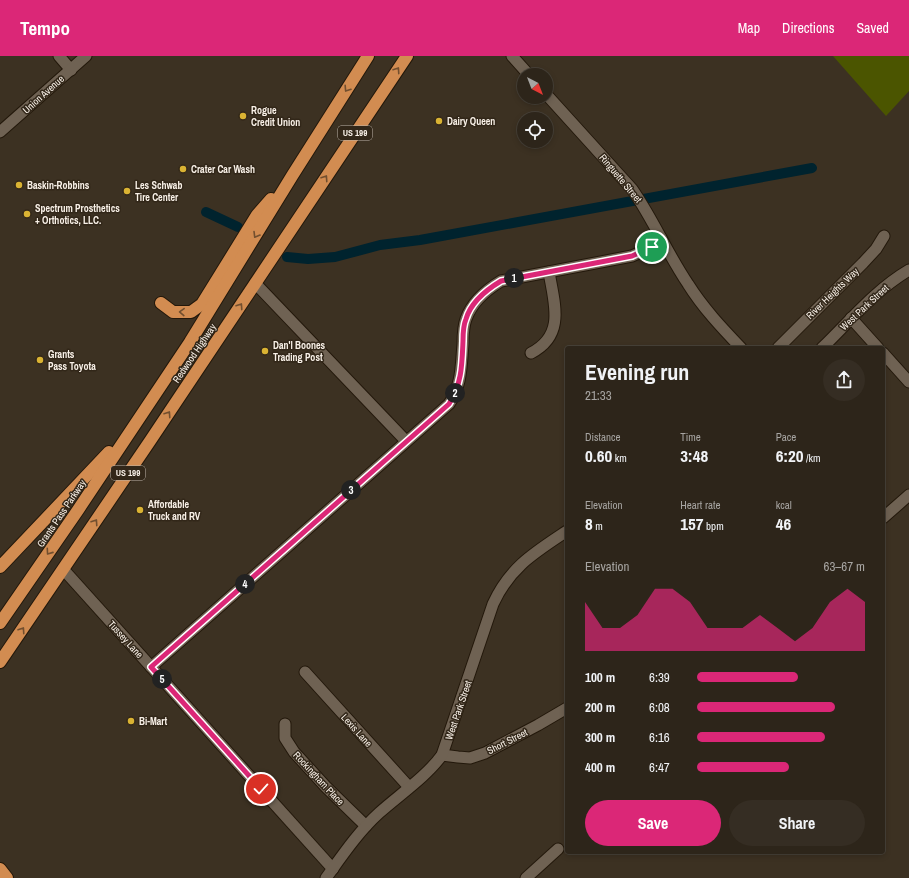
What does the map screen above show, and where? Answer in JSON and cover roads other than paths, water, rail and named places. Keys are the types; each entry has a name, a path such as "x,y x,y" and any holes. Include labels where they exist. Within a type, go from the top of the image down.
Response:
{"highway":[{"name":"Redwood Highway","path":"142,415 190,342 368,56"},
{"name":"Redwood Highway","path":"0,662 407,56"},
{"path":"161,303 173,312 191,312 202,304 257,215 292,176"},
{"path":"0,567 101,461 142,415"},
{"name":"Grants Pass Parkway","path":"0,623 142,415"},
{"path":"0,869 7,878"}],"street":[{"path":"59,56 71,70"},
{"name":"Union Avenue","path":"0,132 86,56"},
{"path":"512,56 523,68"},
{"name":"Ringuette Street","path":"553,102 632,189 642,203 673,260 699,300 739,346"},
{"name":"River Heights Way","path":"780,346 863,263 876,249 884,236"},
{"path":"151,667 449,404 459,384 462,366 463,332 466,319 476,301 483,293 501,281 632,256 652,247 661,238"},
{"name":"West Park Street","path":"824,346 879,291 909,270"},
{"path":"531,353 545,344 551,336 554,328 556,318 549,272"},
{"path":"255,283 406,441"},
{"path":"851,318 876,346"},
{"path":"885,355 909,382"},
{"path":"885,516 909,495"},
{"name":"West Park Street","path":"329,874 366,826 432,767 442,755 493,604 499,591 510,575 525,560 565,532"},
{"name":"Tussey Lane","path":"63,569 151,667 329,874"},
{"name":"Lexis Lane","path":"305,672 408,787"},
{"name":"Short Street","path":"442,755 458,758 470,758 485,753 527,732 565,709"},
{"name":"Rockingham Place","path":"285,724 285,738 294,752 326,787 366,826"},
{"path":"526,878 558,850"}],"waterway":[{"path":"287,257 308,259 335,257 380,245 420,240 812,168"},
{"path":"206,212 238,227"}],"place":[{"name":"Rogue Credit Union","path":"243,116"},
{"name":"Dairy Queen","path":"439,121"},
{"name":"Crater Car Wash","path":"183,169"},
{"name":"Baskin-Robbins","path":"19,185"},
{"name":"Les Schwab Tire Center","path":"127,191"},
{"name":"Spectrum Prosthetics + Orthotics, LLC.","path":"27,214"},
{"name":"Dan'l Boones Trading Post","path":"265,351"},
{"name":"Grants Pass Toyota","path":"40,360"},
{"name":"Affordable Truck and RV","path":"140,510"},
{"name":"Bi-Mart","path":"131,721"}]}
